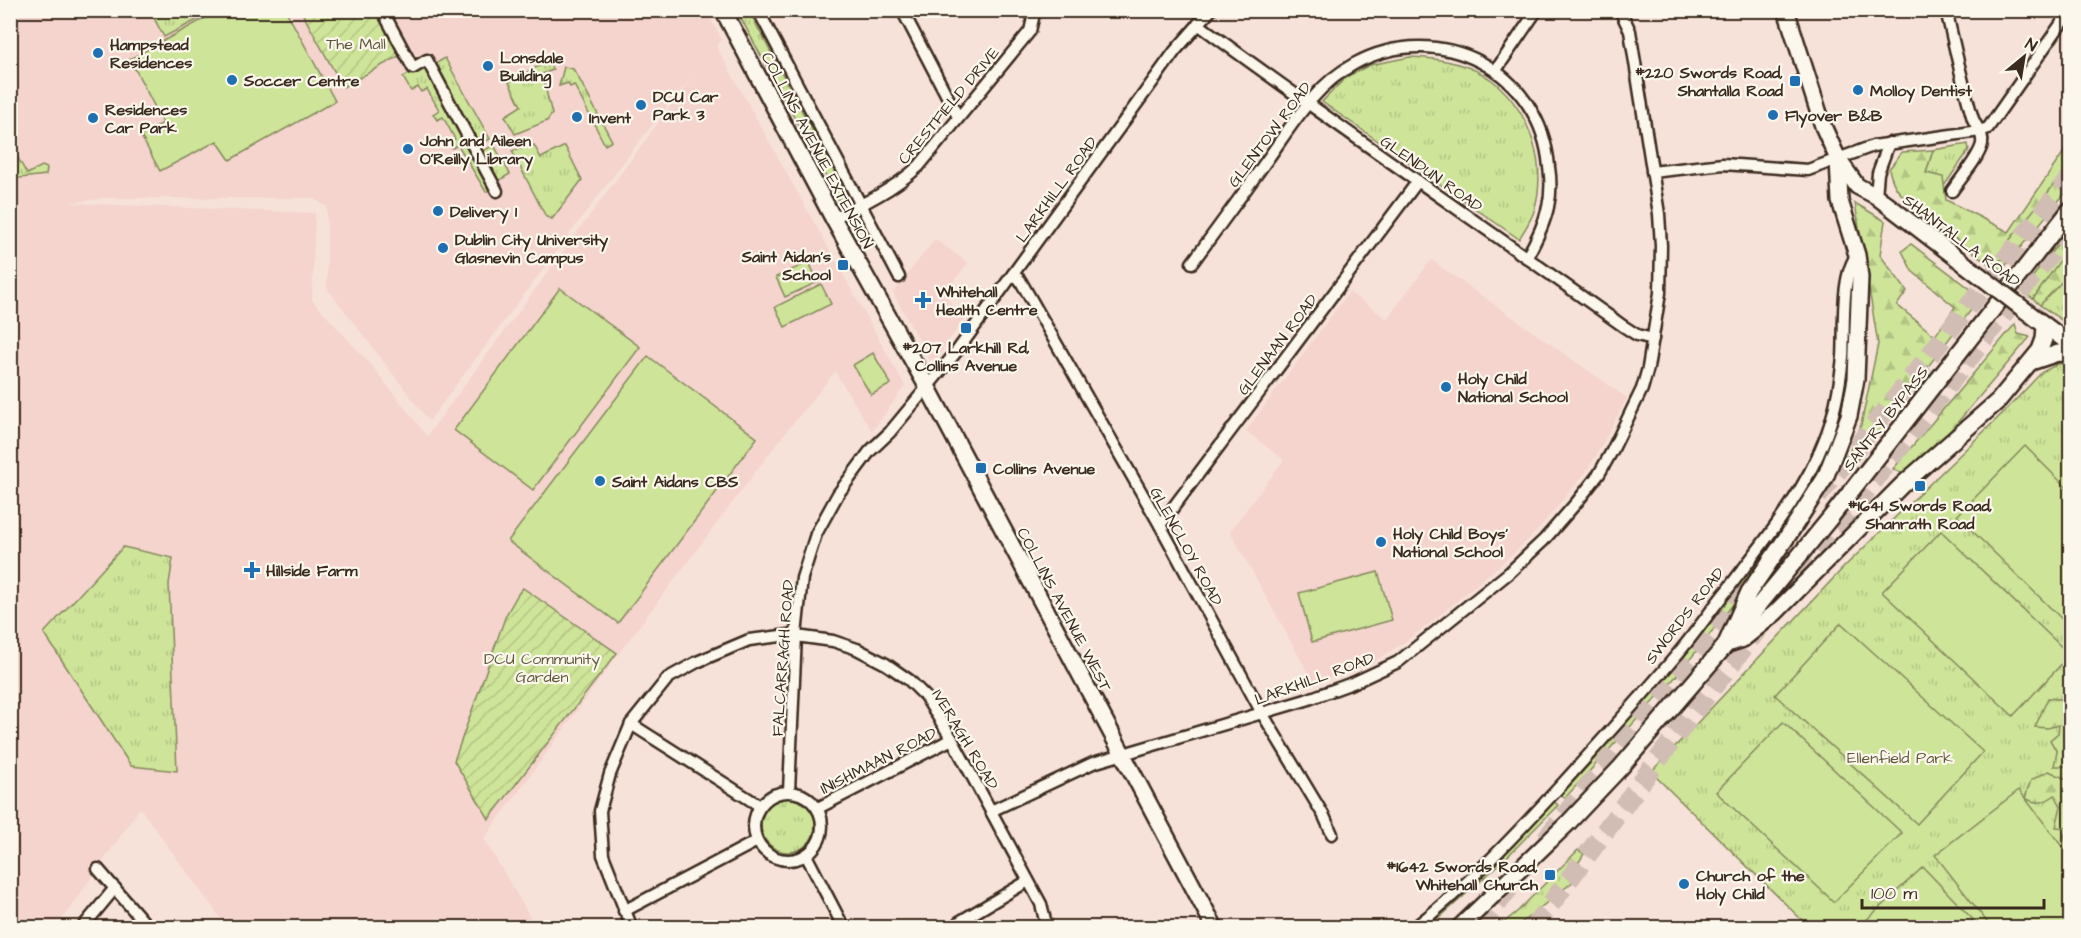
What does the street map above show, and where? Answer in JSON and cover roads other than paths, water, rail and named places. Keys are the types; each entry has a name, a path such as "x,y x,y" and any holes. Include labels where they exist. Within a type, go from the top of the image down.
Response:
{"main road":[{"name":"COLLINS AVENUE EXTENSION","path":"723,10 833,218 883,307"},
{"path":"1459,927 1569,822 1621,767 1725,646 1749,592 1790,534 1825,478 1849,416 1856,379 1860,277 1857,255 1840,201 1838,159 1822,124 1786,10"},
{"name":"SHANTALLA ROAD","path":"1838,159 1857,186 1876,196 2070,345"},
{"name":"SANTRY BYPASS","path":"1725,646 1831,517 2070,210"},
{"name":"COLLINS AVENUE WEST","path":"883,307 1215,927"},
{"path":"1725,646 1743,639 1775,613 1902,485 1998,401 2040,350 2045,326"},
{"path":"2031,362 2058,353 2070,354"}],"street":[{"path":"382,10 413,68 427,60 497,191"},
{"name":"COLLINS AVENUE EXTENSION","path":"758,10 899,278"},
{"path":"902,10 958,117"},
{"name":"CRESTFIELD DRIVE","path":"833,218 862,206 904,180 919,166 1030,31 1035,10"},
{"name":"LARKHILL ROAD","path":"928,388 1175,51 1211,10"},
{"path":"1496,70 1537,10"},
{"name":"LARKHILL ROAD","path":"1122,754 1262,713 1355,682 1398,662 1481,597 1544,540 1599,474 1642,389 1648,368 1660,293 1661,246 1652,172 1630,32 1620,10"},
{"path":"1946,10 1974,122 1980,130 1982,144 1952,191"},
{"path":"1652,172 1723,164 1808,170 1873,146 1988,128 2070,11"},
{"name":"GLENDUN ROAD","path":"1198,24 1307,104 1623,327 1637,335 1653,339"},
{"name":"GLENTOW ROAD","path":"1192,263 1307,104 1332,78 1375,54 1420,46 1460,53 1496,70 1521,94 1534,112 1543,131 1551,180 1549,206 1527,258"},
{"path":"1876,196 1878,173 1889,143"},
{"name":"GLENAAN ROAD","path":"1160,525 1418,181"},
{"name":"SWORDS ROAD","path":"1414,927 1461,888 1532,817 1676,656 1765,540 1796,495 1811,470 1831,419 1843,357 1849,274 1857,255"},
{"name":"GLENCLOY ROAD","path":"1013,274 1020,280 1160,525 1262,713 1324,816 1332,834"},
{"name":"FALCARRAGH ROAD","path":"789,791 796,635 802,578 816,534 838,494 870,451 890,432 928,388"},
{"name":"IVERAGH ROAD","path":"632,927 624,912 603,855 600,811 610,774 631,724 668,678 697,662 749,640 796,635 833,641 856,649 886,664 909,680 925,696 952,739 1041,904 1047,927"},
{"path":"631,724 760,806"},
{"name":"INISHMAAN ROAD","path":"818,808 952,739"},
{"name":"IVERAGH ROAD","path":"991,811 1094,764 1122,754"},
{"path":"789,791 777,793 760,806 754,823 757,841 773,857 795,860 806,855 844,927"},
{"name":"INISHMAAN ROAD","path":"789,791 800,793 810,799 818,808 822,818 820,839 814,849 806,855"},
{"path":"624,912 757,841"},
{"path":"98,869 149,927"},
{"path":"959,922 1028,881"},
{"path":"82,927 115,888"}],"tunnel":[{"path":"1818,496 2070,178"},
{"path":"1781,600 2070,228"},
{"path":"1546,839 1755,576"},
{"path":"1533,928 1761,625"},
{"path":"1479,928 1519,875"}],"place":[{"name":"Hampstead Residences","path":"98,53"},
{"name":"Lonsdale Building","path":"488,66"},
{"name":"Soccer Centre","path":"232,80"},
{"name":"#220 Swords Road, Shantalla Road","path":"1795,81"},
{"name":"Molloy Dentist","path":"1858,90"},
{"name":"DCU Car Park 3","path":"641,105"},
{"name":"Flyover B&B","path":"1773,115"},
{"name":"Invent","path":"577,117"},
{"name":"Residences Car Park","path":"93,118"},
{"name":"John and Aileen O'Reilly Library","path":"408,149"},
{"name":"Delivery 1","path":"438,211"},
{"name":"Dublin City University Glasnevin Campus","path":"443,248"},
{"name":"Saint Aidan's School","path":"843,265"},
{"name":"Whitehall Health Centre","path":"923,300"},
{"name":"#207 Larkhill Rd, Collins Avenue","path":"966,328"},
{"name":"Holy Child National School","path":"1446,387"},
{"name":"Collins Avenue","path":"981,468"},
{"name":"Saint Aidans CBS","path":"600,481"},
{"name":"#1641 Swords Road, Shanrath Road","path":"1920,486"},
{"name":"Holy Child Boys' National School","path":"1381,542"},
{"name":"Hillside Farm","path":"252,570"},
{"name":"#1642 Swords Road, Whitehall Church","path":"1550,875"},
{"name":"Church of the Holy Child","path":"1684,884"}],"park label":[{"name":"The Mall","path":"356,43"},
{"name":"DCU Community Garden","path":"542,667"},
{"name":"Ellenfield Park","path":"1900,757"}]}
